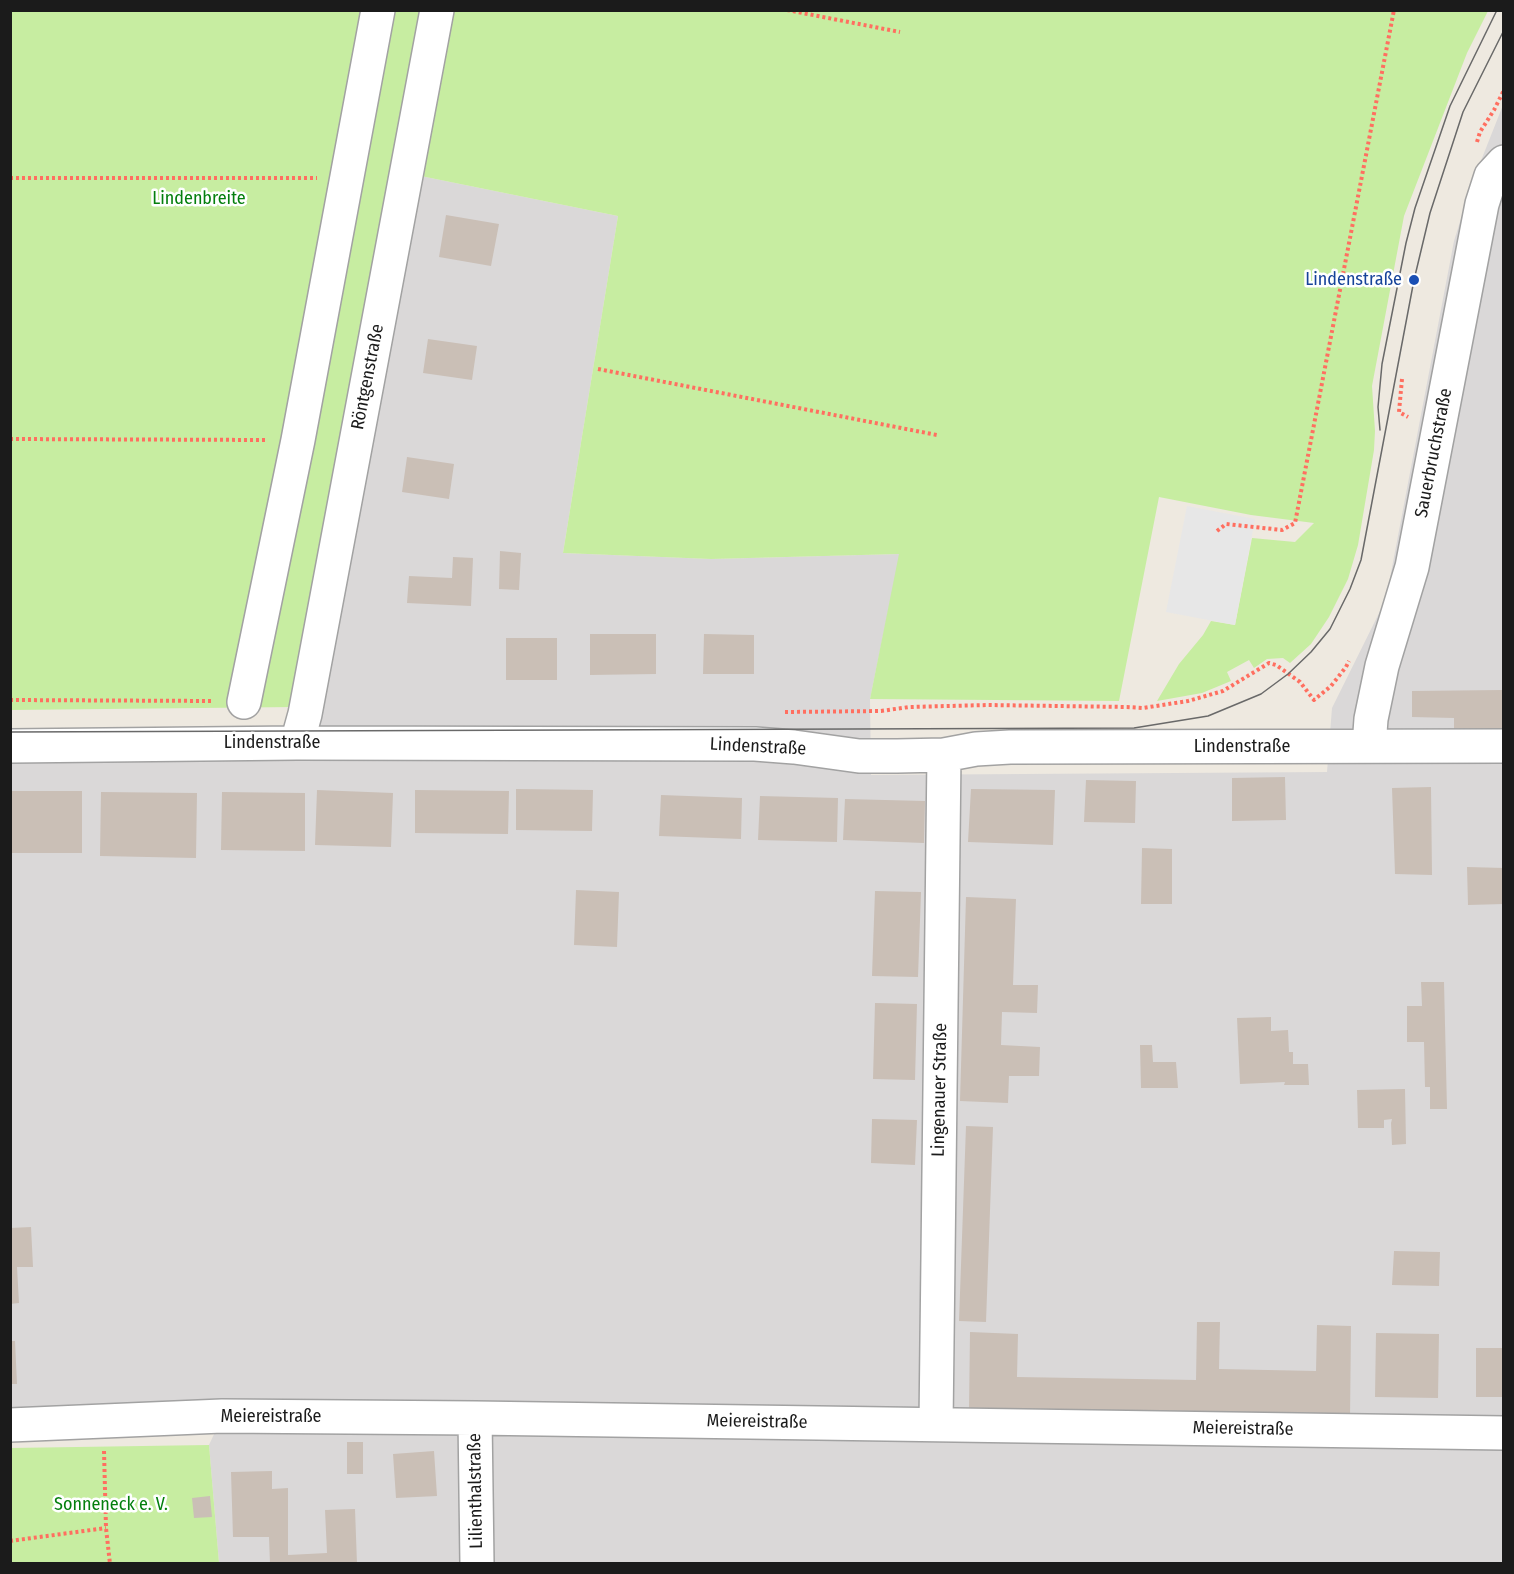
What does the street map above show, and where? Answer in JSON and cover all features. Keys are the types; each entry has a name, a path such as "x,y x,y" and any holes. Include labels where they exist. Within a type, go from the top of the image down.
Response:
{"street":[{"path":"244,702 298,440 378,10"},
{"name":"Röntgenstraße","path":"297,743 307,702 437,10"},
{"name":"Sauerbruchstraße","path":"1370,746 1371,719 1382,666 1412,567 1482,204 1491,176 1503,162"},
{"name":"Lindenstraße","path":"10,746 297,743 755,744 859,756 944,755 976,748 1010,747 1503,746"},
{"name":"Lingenauer Straße","path":"936,1424 944,755"},
{"name":"Meiereistraße","path":"10,1425 222,1416 936,1424 1503,1434"},
{"name":"Lilienthalstraße","path":"475,1418 477,1563"}],"path":[{"path":"787,10 900,32"},
{"path":"1217,531 1226,524 1282,530 1295,523 1394,10"},
{"path":"1477,143 1480,132 1503,90"},
{"path":"10,178 348,178"},
{"path":"598,369 937,435"},
{"path":"1402,379 1399,412 1408,417 1410,406"},
{"path":"10,440 298,440"},
{"path":"775,712 880,711 909,706 988,705 1143,708 1188,701 1222,691 1269,663 1276,665 1300,682 1314,700 1331,687 1351,657"},
{"path":"10,700 244,702"},
{"path":"104,1421 106,1528 111,1563"},
{"path":"10,1541 106,1528"}],"shaded area":[{"path":"1503,105 1503,1563 219,1563 209,1445 222,1417 11,1441 10,760 314,757 411,174 618,216 563,553 711,559 900,554 870,699 871,775 1327,772 1332,708 1386,599 1454,241 1471,186"},
{"path":"1187,506 1255,519 1235,625 1166,612"}],"green space":[{"name":"Lindenbreite","path":"10,11 427,11 295,707 11,710"},
{"path":"443,11 1488,11 1467,53 1404,216 1372,386 1374,450 1358,545 1348,579 1329,617 1311,644 1290,663 1283,658 1267,659 1254,668 1249,660 1227,672 1231,681 1202,693 1157,701 1179,664 1203,635 1211,621 1235,625 1252,538 1295,542 1314,523 1251,515 1159,497 1119,701 870,699 899,554 711,559 563,553 618,216 411,174"},
{"name":"Sonneneck e. V.","path":"209,1445 219,1563 11,1563 10,1448"}],"building":[{"path":"446,215 499,224 491,266 439,257"},
{"path":"428,339 477,346 472,380 423,373"},
{"path":"407,457 454,464 449,499 402,492"},
{"path":"500,551 521,553 519,590 499,589"},
{"path":"453,557 473,558 471,606 407,603 409,576 452,578"},
{"path":"590,634 656,634 656,674 590,675"},
{"path":"704,634 754,635 754,674 703,674"},
{"path":"506,638 557,638 557,680 506,680"},
{"path":"1502,690 1502,733 1454,733 1454,718 1412,717 1412,691"},
{"path":"1285,777 1286,820 1232,821 1232,778"},
{"path":"1086,780 1136,781 1135,823 1084,822"},
{"path":"1431,787 1432,875 1395,874 1392,788"},
{"path":"516,789 593,790 592,831 516,830"},
{"path":"971,789 1055,790 1053,845 968,842"},
{"path":"317,790 393,793 391,847 315,845"},
{"path":"415,790 509,791 508,834 415,833"},
{"path":"10,791 82,791 82,853 10,853"},
{"path":"101,792 197,793 196,858 100,856"},
{"path":"222,792 305,793 305,851 221,850"},
{"path":"661,795 742,798 741,839 659,836"},
{"path":"760,796 838,798 837,842 758,840"},
{"path":"845,799 925,801 924,843 843,840"},
{"path":"1142,848 1172,849 1172,904 1141,904"},
{"path":"1467,867 1504,868 1504,904 1468,905"},
{"path":"576,890 619,892 617,947 574,945"},
{"path":"875,891 921,892 918,977 872,976"},
{"path":"966,897 1016,899 1013,985 1038,985 1037,1013 1002,1012 1001,1045 1040,1047 1039,1076 1009,1076 1008,1103 960,1101"},
{"path":"1421,982 1444,982 1447,1109 1430,1109 1430,1087 1425,1087 1424,1042 1407,1042 1407,1006 1422,1006"},
{"path":"875,1003 917,1004 915,1080 873,1079"},
{"path":"1271,1017 1271,1031 1288,1030 1289,1052 1293,1052 1293,1064 1308,1064 1309,1085 1284,1085 1285,1082 1240,1084 1237,1018"},
{"path":"1140,1045 1152,1045 1153,1062 1176,1062 1178,1088 1141,1088"},
{"path":"1405,1089 1406,1144 1392,1145 1392,1119 1384,1120 1384,1128 1358,1128 1357,1090"},
{"path":"872,1119 917,1120 915,1165 871,1163"},
{"path":"966,1126 993,1127 986,1322 959,1321"},
{"path":"31,1227 33,1267 17,1267 19,1303 10,1304 10,1228"},
{"path":"1394,1251 1440,1252 1439,1286 1392,1285"},
{"path":"1197,1322 1220,1322 1219,1369 1316,1371 1317,1325 1351,1326 1350,1419 969,1411 970,1332 1018,1334 1017,1377 1196,1380"},
{"path":"1376,1333 1439,1334 1438,1398 1375,1397"},
{"path":"10,1341 15,1341 17,1384 10,1384"},
{"path":"1476,1348 1504,1348 1504,1397 1476,1397"},
{"path":"347,1442 363,1442 363,1474 347,1474"},
{"path":"434,1451 437,1496 396,1498 393,1454"},
{"path":"272,1471 272,1489 288,1488 288,1555 327,1553 325,1510 355,1509 357,1564 270,1564 269,1537 233,1537 231,1472"},
{"path":"210,1496 212,1517 194,1518 192,1498"}],"tram line":[{"path":"1380,430 1378,407 1382,364 1415,208 1450,106 1497,10"},
{"path":"10,732 1134,728 1208,716 1261,694 1288,674 1311,652 1330,629 1350,589 1361,560 1414,280 1430,213 1463,112 1504,30"}],"place":[{"name":"Lindenstraße","path":"1414,280"}]}
